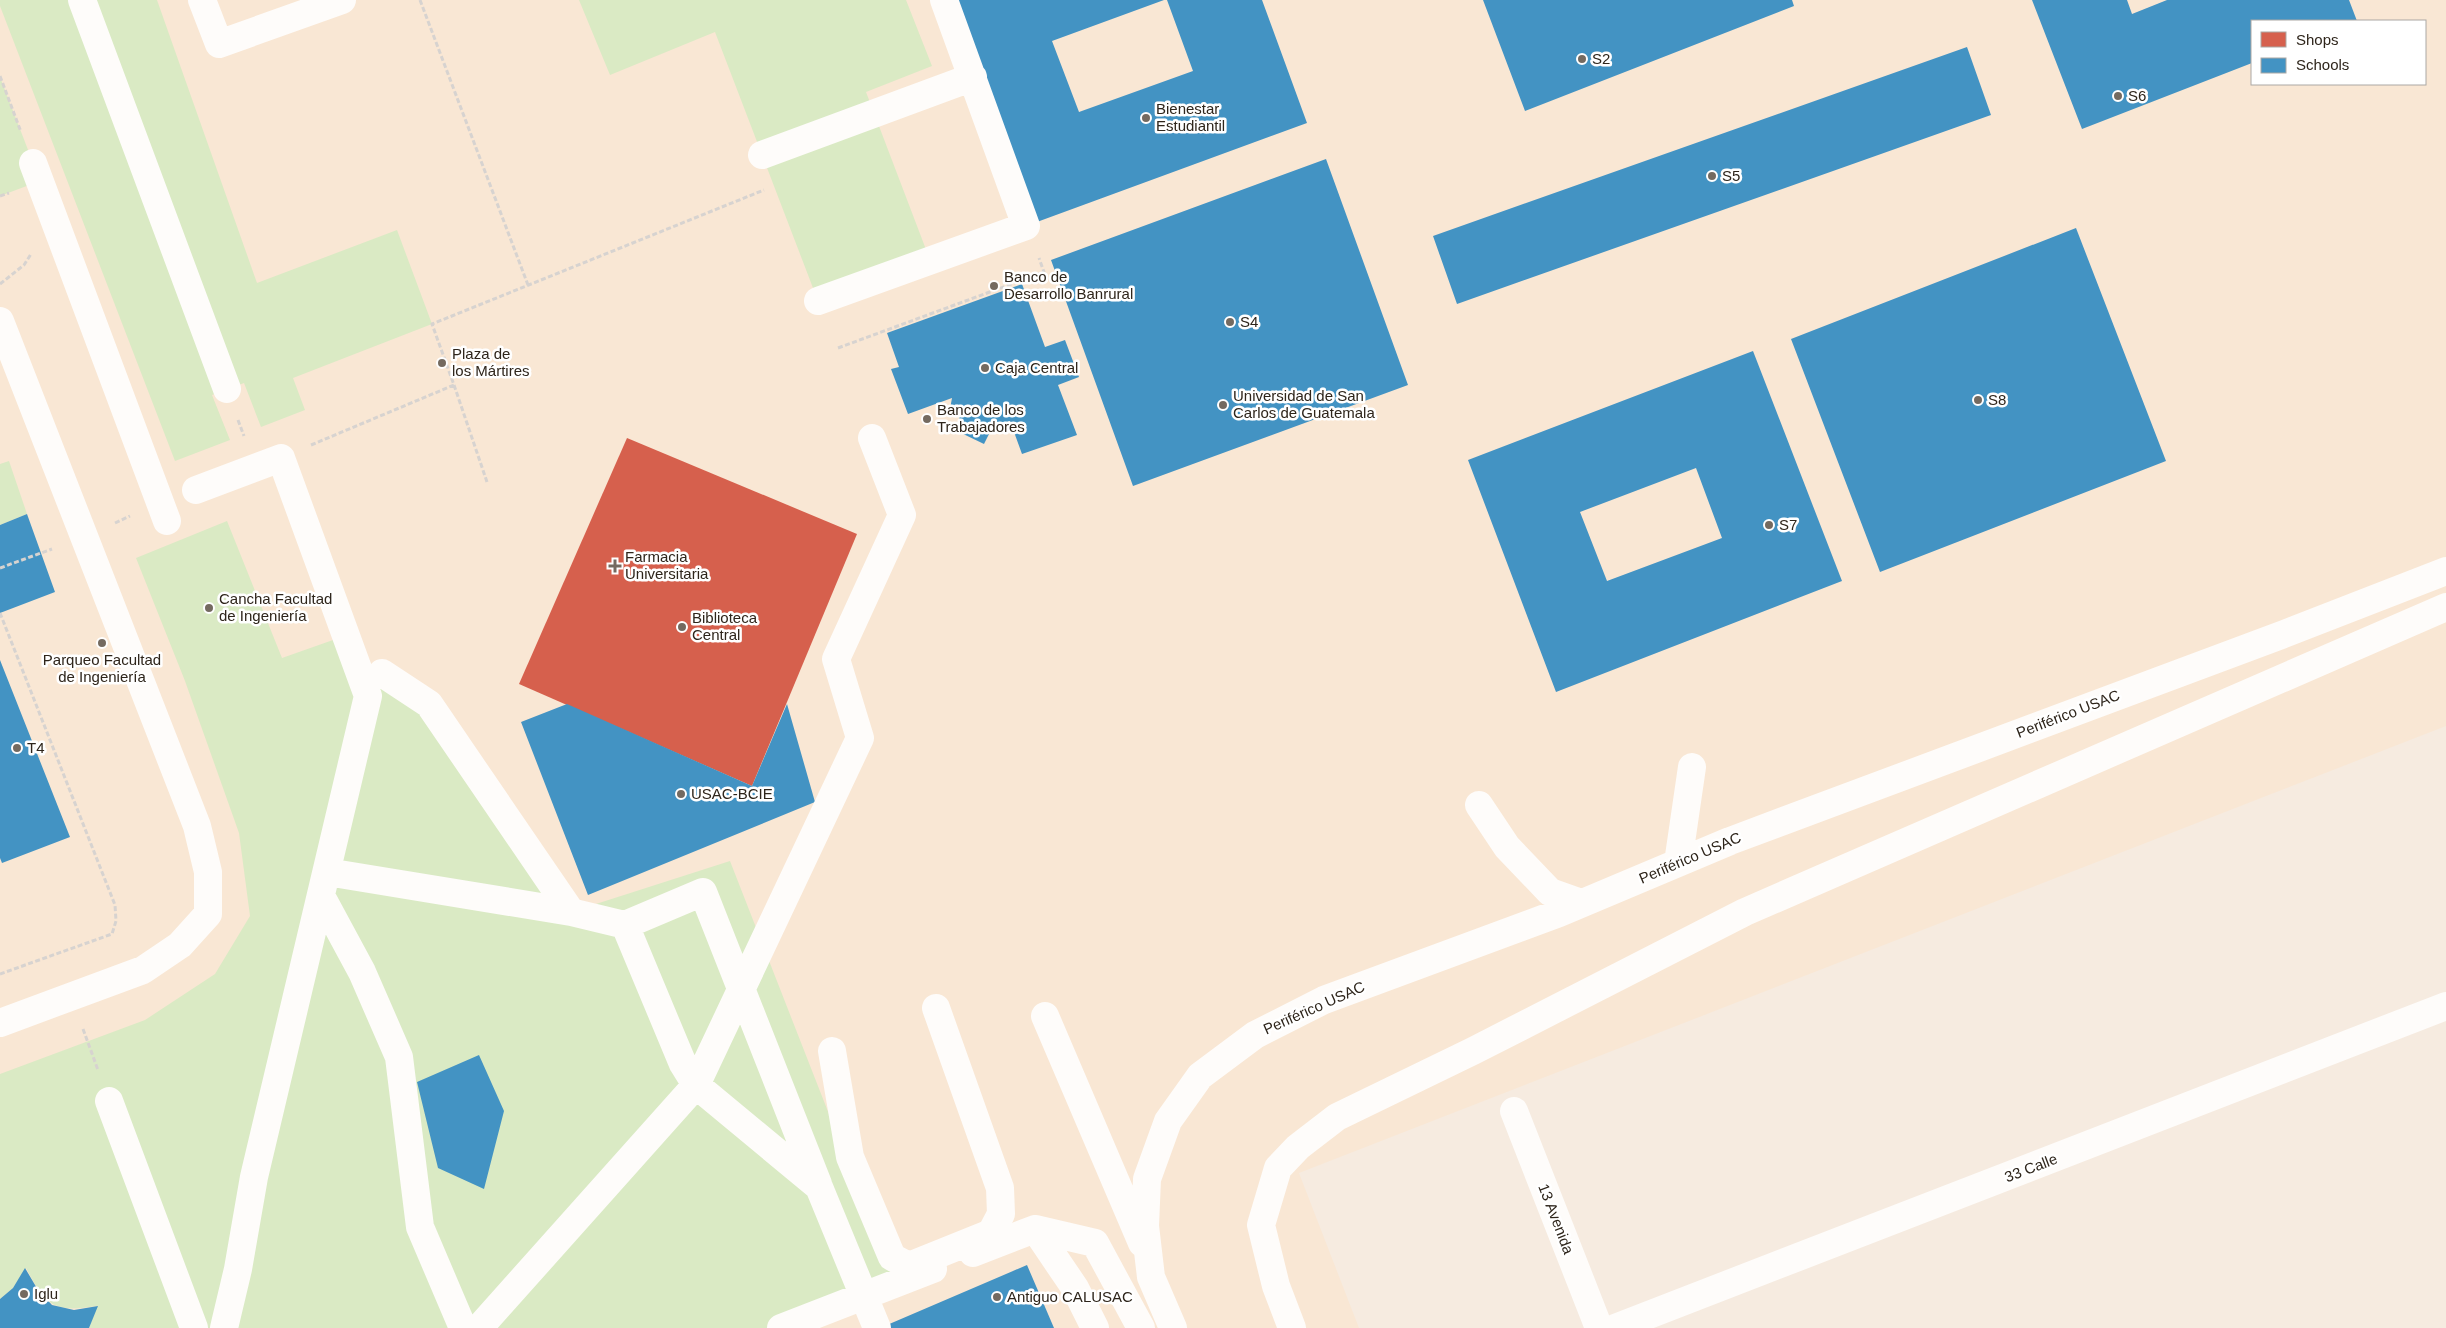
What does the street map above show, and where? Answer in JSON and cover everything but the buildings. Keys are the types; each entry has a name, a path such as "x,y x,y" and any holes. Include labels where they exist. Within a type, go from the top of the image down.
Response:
{"street":[{"path":"82,0 227,389"},
{"path":"202,0 220,44 342,0"},
{"path":"818,301 1026,226 944,0"},
{"path":"762,155 973,77"},
{"path":"33,163 167,521"},
{"path":"0,320 196,826 208,872 208,914 180,945 143,970 0,1023"},
{"path":"480,1328 696,1085 860,738 836,659 902,515 872,438"},
{"path":"196,490 281,458 368,696 254,1177 238,1269 224,1328"},
{"path":"279,500 302,515"},
{"name":"Periférico USAC","path":"1173,1328 1151,1277 1145,1226 1147,1179 1168,1121 1200,1076 1255,1035 1324,1000 1581,903 1730,841 2284,634 2446,571"},
{"path":"1292,1328 1276,1286 1261,1225 1278,1168 1298,1147 1337,1117 1473,1051 1745,912 2446,607"},
{"path":"382,673 429,704 572,912"},
{"path":"1678,863 1692,767"},
{"path":"1479,806 1507,847 1550,892 1581,903"},
{"path":"324,884 572,912 626,925 703,892 819,1187 877,1328"},
{"path":"324,884 398,1058 420,1227 463,1328"},
{"path":"626,925 683,1064 696,1085 819,1187"},
{"name":"33 Calle","path":"1614,1328 2446,1006"},
{"path":"832,1051 850,1157 892,1257 909,1266 991,1233 1001,1214 1000,1188 936,1008"},
{"path":"1045,1016 1149,1260"},
{"path":"109,1101 194,1328"},
{"name":"13 Avenida","path":"1514,1111 1599,1328"},
{"path":"1036,1230 1075,1288 1095,1328"},
{"path":"781,1328 1036,1230 1095,1243 1141,1328"}],"path":[{"path":"420,0 528,285"},
{"path":"0,76 33,163"},
{"path":"487,482 432,324 766,189"},
{"path":"838,348 1044,272 1026,226"},
{"path":"281,458 454,385"},
{"path":"0,568 41,553"},
{"path":"0,612 115,905 116,920 112,934 0,974"}],"shaded area":[{"name":"Universidad de San Carlos de Guatemala","path":"0,0 2446,0 2446,726 1299,1173 1359,1328 0,1328"}],"green space":[{"path":"0,0 157,0 257,283 397,230 432,324 293,378 305,410 261,427 244,383 212,395 230,440 175,461 0,6"},
{"path":"579,0 906,0 932,66 866,92 930,260 818,301 715,32 610,75"},
{"path":"0,77 40,181 0,196"},
{"path":"9,461 27,514 0,525 0,464"},
{"path":"227,521 282,658 333,640 368,696 382,673 429,704 571,912 730,861 895,1283 795,1328 89,1328 97,1306 71,1308 53,1304 39,1291 26,1268 13,1288 0,1299 0,1074 145,1020 215,974 250,916 239,833 185,681 136,558"}],"place":[{"name":"S2","path":"1582,59"},
{"name":"S6","path":"2118,96"},
{"name":"Bienestar Estudiantil","path":"1146,118"},
{"name":"S5","path":"1712,176"},
{"name":"Banco de Desarrollo Banrural","path":"994,286"},
{"name":"S4","path":"1230,322"},
{"name":"Plaza de los Mártires","path":"442,363"},
{"name":"Caja Central","path":"985,368"},
{"name":"S8","path":"1978,400"},
{"name":"Universidad de San Carlos de Guatemala","path":"1223,405"},
{"name":"Banco de los Trabajadores","path":"927,419"},
{"name":"S7","path":"1769,525"},
{"name":"Farmacia Universitaria","path":"615,566"},
{"name":"Cancha Facultad de Ingeniería","path":"209,608"},
{"name":"Biblioteca Central","path":"682,627"},
{"name":"Parqueo Facultad de Ingeniería","path":"102,643"},
{"name":"T4","path":"17,748"},
{"name":"USAC-BCIE","path":"681,794"},
{"name":"Iglu","path":"24,1294"},
{"name":"Antiguo CALUSAC","path":"997,1297"}]}
